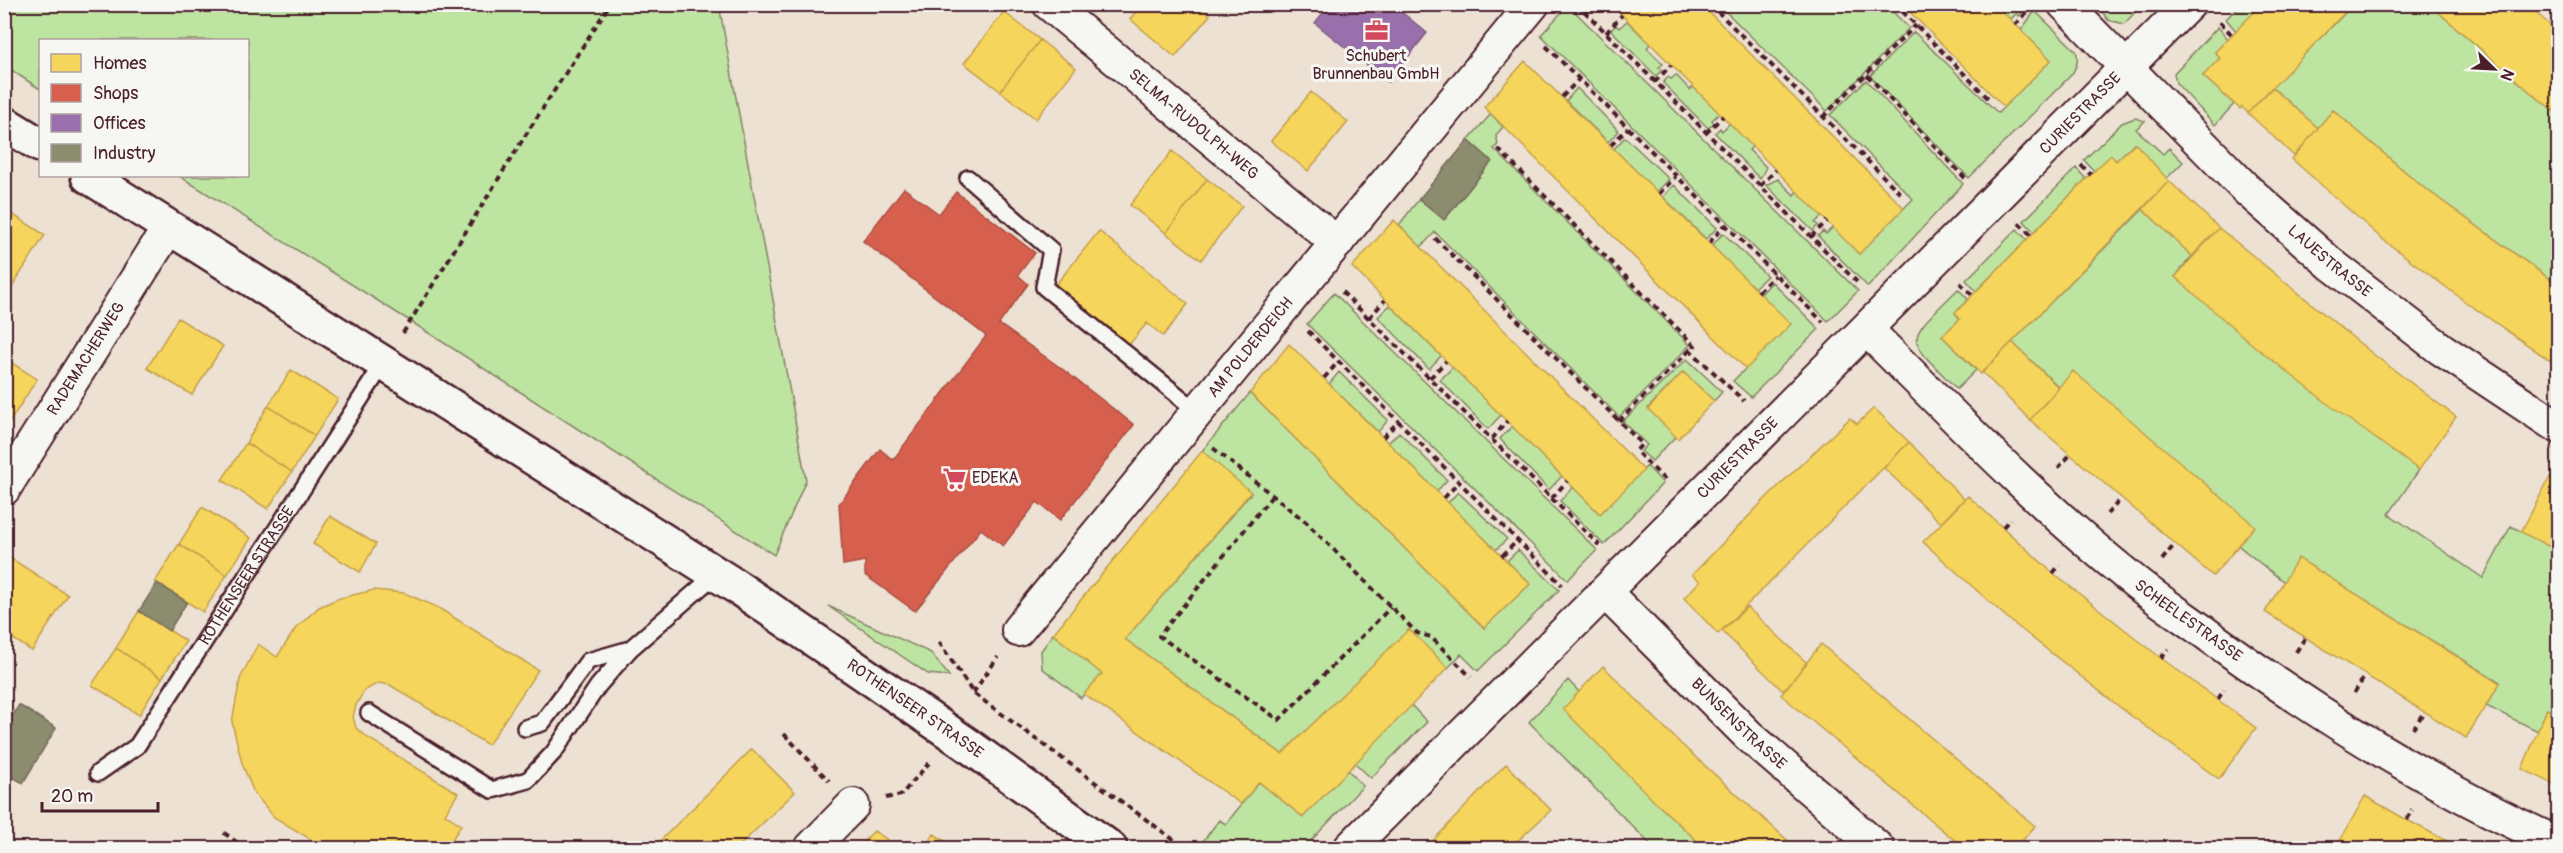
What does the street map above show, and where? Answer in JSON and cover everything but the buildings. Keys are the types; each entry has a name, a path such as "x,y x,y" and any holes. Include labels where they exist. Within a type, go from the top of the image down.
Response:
{"street":[{"name":"SELMA-RUDOLPH-WEG","path":"1048,4 1337,243"},
{"name":"AM POLDERDEICH","path":"1018,630 1533,4"},
{"name":"CURIESTRASSE","path":"2064,4 2127,68"},
{"name":"CURIESTRASSE","path":"1350,849 2127,68 2202,11"},
{"name":"LAUESTRASSE","path":"2127,68 2246,189 2331,264 2440,349 2559,427"},
{"path":"4,123 39,144"},
{"name":"ROTHENSEER STRASSE","path":"90,177 716,574 965,743 1110,849"},
{"name":"RADEMACHERWEG","path":"4,489 169,227"},
{"name":"SCHEELESTRASSE","path":"1867,330 2018,479 2138,584 2272,681 2355,734 2440,783 2559,843"},
{"name":"BUNSENSTRASSE","path":"1605,592 1748,735 1878,849"},
{"path":"811,849 853,805"}],"lane":[{"path":"968,178 1051,250 1044,286 1197,411"},
{"name":"ROTHENSEER STRASSE","path":"98,773 137,746 383,364"},
{"path":"369,713 492,790 528,780 554,752 598,686 630,649 716,574"},
{"path":"525,728 542,723 588,661 630,649"}],"path":[{"path":"383,364 610,4"},
{"path":"1577,4 1867,291"},
{"path":"1710,4 1902,195"},
{"path":"1895,4 1991,101"},
{"path":"2015,25 2034,4"},
{"path":"2202,11 2232,34"},
{"path":"1606,33 1622,15"},
{"path":"1823,117 1916,25"},
{"path":"1542,42 1829,329"},
{"path":"1655,82 1671,65"},
{"path":"1867,75 1972,185"},
{"path":"1562,97 1579,79"},
{"path":"1706,133 1723,116"},
{"path":"1611,146 1628,128"},
{"path":"1498,149 1695,346 1619,421"},
{"path":"2075,158 2091,175"},
{"path":"1760,186 1776,170"},
{"path":"1659,194 1676,176"},
{"path":"2015,218 2031,235"},
{"path":"1811,237 1827,221"},
{"path":"1709,243 1725,225"},
{"path":"1435,238 1642,444 1636,451 1673,488"},
{"path":"1758,292 1775,275"},
{"path":"1955,278 1972,295"},
{"path":"1334,284 1607,552"},
{"path":"1369,318 1385,300"},
{"path":"1301,324 1568,592"},
{"path":"1690,350 1750,408"},
{"path":"1430,378 1446,361"},
{"path":"1324,378 1338,362"},
{"path":"1492,439 1507,421"},
{"path":"1383,437 1398,422"},
{"path":"1212,447 1306,522 1417,633 1431,637 1496,701"},
{"path":"1552,498 1567,481"},
{"path":"1444,498 1459,482"},
{"path":"1272,496 1159,636 1279,720 1391,607"},
{"path":"1502,556 1518,540"},
{"path":"973,693 1018,630"},
{"path":"2290,661 2305,638"},
{"path":"939,642 973,693 1185,849"},
{"path":"2352,697 2365,676"},
{"path":"2412,732 2424,712"},
{"path":"784,734 853,805 901,795 932,760"},
{"path":"224,833 245,849"}],"green space":[{"path":"2029,4 2019,16 2016,14 2010,20 1995,5"},
{"path":"2103,4 2142,5 2124,24 2108,20 2103,13"},
{"path":"4,5 719,5 806,480 774,555 181,177 249,177 249,39 39,39 39,88 5,66"},
{"path":"1568,5 1858,291 1828,321 1541,35"},
{"path":"1719,5 1886,5 1909,28 1827,111"},
{"path":"2240,5 2262,5 2236,31 2226,19"},
{"path":"2353,5 2443,5 2437,11 2558,114 2558,285 2423,187 2333,110 2318,128 2272,87"},
{"path":"2035,11 2076,51 2076,65 2072,74 1969,178 1870,76 1914,32 1998,113 2051,60 2021,30"},
{"path":"1627,21 1650,44 1647,48 1663,64 1659,67 1662,70 1656,76 1611,30 1616,25 1619,28"},
{"path":"2218,27 2228,39 2215,52 2220,58 2203,76 2234,104 2215,125 2176,83 2174,73"},
{"path":"1676,75 1690,90 1693,87 1720,113 1712,120 1714,123 1708,128 1663,83 1668,77 1671,79"},
{"path":"1866,80 1963,184 1868,287 1818,236 1823,231 1826,234 1833,227 1859,254 1913,199 1830,115"},
{"path":"1577,88 1619,131 1608,142 1566,101"},
{"path":"1491,114 1503,127 1496,135 1498,144 1494,149 1690,345 1619,417 1435,232 1421,247 1399,225 1419,199 1445,219 1492,161 1468,140"},
{"path":"2135,118 2145,121 2136,129 2163,154 2169,148 2183,162 2166,179 2134,143 2116,161 2111,156 2094,171 2084,160 2122,123"},
{"path":"1730,123 1753,146 1749,150 1766,167 1760,179 1715,133 1720,128 1722,131"},
{"path":"1625,137 1669,179 1657,192 1614,149"},
{"path":"2076,168 2086,179 2034,232 2024,221"},
{"path":"1778,179 1794,195 1797,191 1822,216 1815,223 1818,225 1813,231 1766,185"},
{"path":"1674,185 1717,228 1706,239 1663,197"},
{"path":"2143,209 2192,256 2175,277 2419,470 2389,514 2483,578 2511,526 2558,551 2558,714 2547,709 2538,731 2486,706 2500,682 2298,559 2284,582 2145,466 2012,342"},
{"path":"2017,229 2027,240 1976,291 1966,280"},
{"path":"1723,233 1767,276 1754,288 1712,246"},
{"path":"1772,282 1819,329 1751,397 1733,381 1791,324 1760,295"},
{"path":"1958,289 1968,299 1955,313 1960,319 1942,336 1976,370 1957,389 1919,348 1917,339 1927,320"},
{"path":"1334,293 1597,550 1568,580 1307,324"},
{"path":"1390,305 1441,356 1429,369 1378,317"},
{"path":"1687,359 1722,392 1714,401 1683,372 1648,408 1676,436 1652,461 1641,451 1647,445 1623,421"},
{"path":"1453,367 1501,415 1488,429 1440,380"},
{"path":"1339,372 1388,420 1378,432 1329,384"},
{"path":"1250,393 1484,628 1530,584 1507,561 1518,550 1559,590 1478,671 1461,654 1448,668 1409,630 1282,754 1125,639 1251,493 1202,451"},
{"path":"1512,426 1562,476 1549,490 1500,439"},
{"path":"1399,432 1447,480 1437,491 1388,443"},
{"path":"1647,466 1663,483 1604,545 1560,501 1573,487 1600,514"},
{"path":"1458,492 1507,539 1496,550 1448,503"},
{"path":"828,606 931,653 949,676 928,674"},
{"path":"1053,634 1102,674 1081,698 1042,668 1041,651"},
{"path":"1568,680 1579,692 1652,799 1705,848 1654,848 1529,722"},
{"path":"1411,705 1427,722 1371,778 1355,763"},
{"path":"1348,770 1363,786 1304,848 1198,848 1219,820 1226,824 1259,782 1303,817"}],"place":[{"name":"Schubert Brunnenbau GmbH","path":"1376,31"},
{"name":"EDEKA","path":"954,478"}]}
